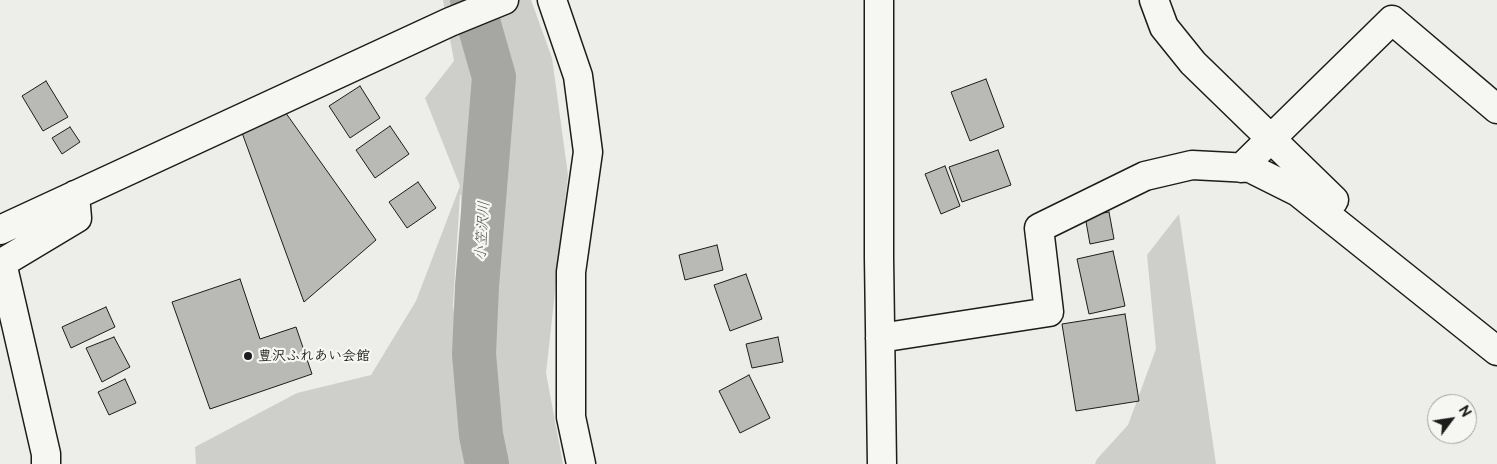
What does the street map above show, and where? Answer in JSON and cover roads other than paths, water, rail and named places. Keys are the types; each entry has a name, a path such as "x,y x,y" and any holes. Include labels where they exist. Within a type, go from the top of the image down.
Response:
{"street":[{"path":"0,230 450,22 504,0"},
{"path":"552,0 578,76 588,152 571,272 570,417 581,464"},
{"path":"879,0 882,464"},
{"path":"1154,0 1164,27 1193,63 1334,200 1323,212"},
{"path":"1240,168 1392,20 1497,109"},
{"path":"880,338 1049,312 1039,228 1145,176 1192,165 1250,168 1298,192 1497,351"},
{"path":"46,464 46,454 2,262 77,218 75,195"}],"waterway":[{"name":"小笠沢川","path":"472,0 494,77 477,286 474,354 481,435 487,464"}],"place":[{"name":"豊沢ふれあい会館","path":"248,356"}]}
